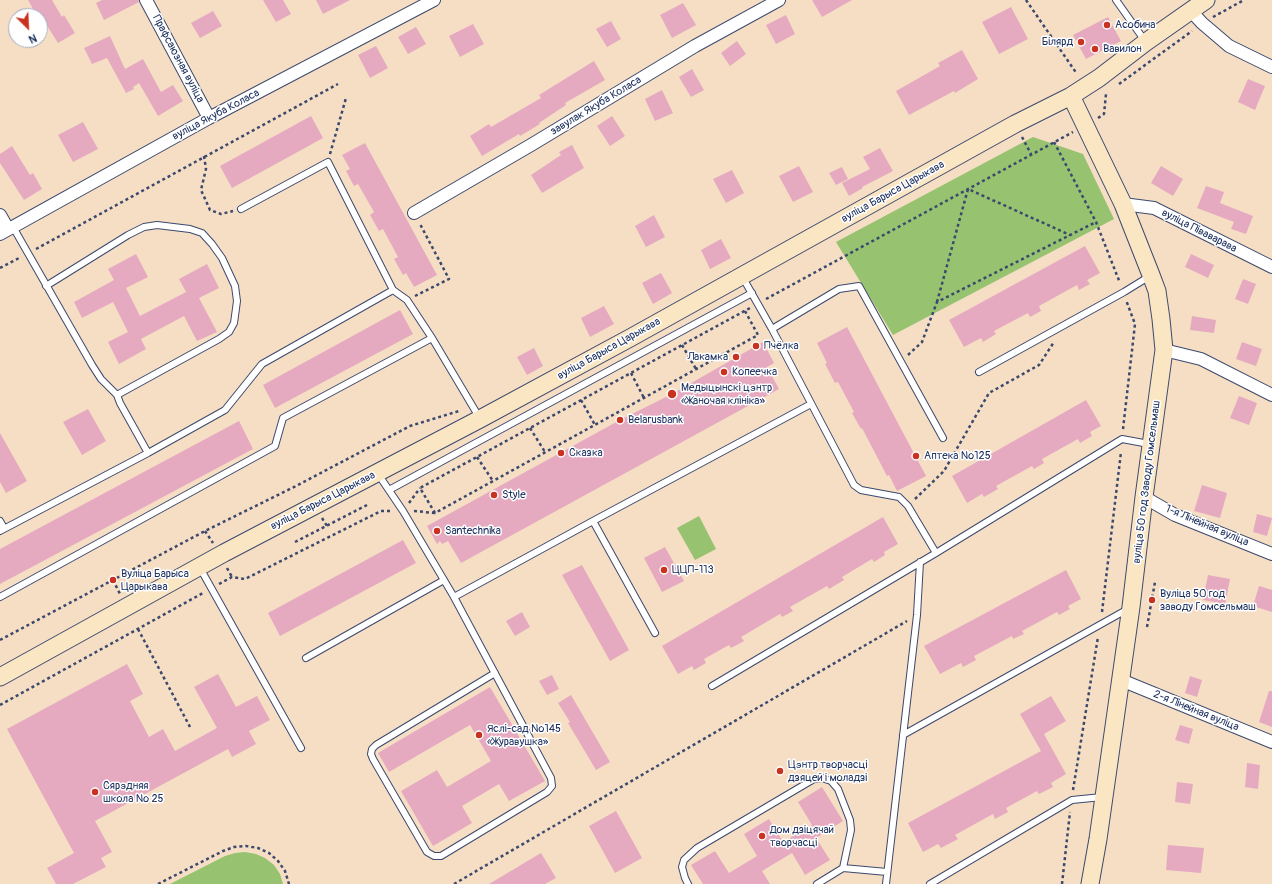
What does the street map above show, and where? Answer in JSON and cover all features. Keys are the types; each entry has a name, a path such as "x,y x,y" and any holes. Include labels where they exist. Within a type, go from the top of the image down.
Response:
{"main road":[{"name":"вуліца Барыса Царыкава","path":"0,677 199,566 377,473 476,413 742,276 1015,124 1071,96 1099,78 1146,42 1206,0"},
{"name":"вуліца 50 год Заводу Гомсельмаш","path":"1071,96 1123,204 1157,291 1164,350 1121,680 1090,884"}],"street":[{"name":"Прафсаюзная вуліца","path":"146,0 209,118"},
{"name":"вуліца Якуба Коласа","path":"7,230 209,118 434,0"},
{"name":"завулак Якуба Коласа","path":"414,213 531,145 695,46 779,0"},
{"path":"1191,11 1202,23 1229,46 1272,67"},
{"name":"вуліца Піваварава","path":"1123,204 1154,208 1272,267"},
{"path":"0,215 7,230"},
{"path":"1164,350 1201,359 1272,394"},
{"name":"1-я Лінейная вуліца","path":"1144,497 1175,515 1272,554"},
{"name":"2-я Лінейная вуліца","path":"1121,680 1272,742"}],"lane":[{"path":"1116,0 1146,42"},
{"path":"241,209 328,162 393,290 407,300 432,338 476,413"},
{"path":"46,286 128,235 144,227 158,225 190,229 202,233 222,258 234,286 237,301 234,323 229,332 117,395"},
{"path":"7,230 28,253 101,379 117,395 148,453"},
{"path":"979,372 1124,292 1151,275"},
{"path":"742,276 772,329 854,485 861,490 899,497 908,506 936,553"},
{"path":"772,329 839,289 859,286 943,438"},
{"path":"0,520 2,530 148,453 225,410 262,364 393,290"},
{"path":"389,490 752,293"},
{"path":"0,597 275,446 283,418 432,338"},
{"path":"454,598 593,521 811,404"},
{"path":"712,686 936,553 1122,439 1151,445"},
{"path":"377,473 403,511 444,580 495,673 551,778 552,786 547,792 441,856 434,856 427,852 372,759 372,748 495,673"},
{"path":"593,521 655,633"},
{"path":"886,884 917,615 920,562"},
{"path":"199,566 301,748"},
{"path":"306,658 444,580"},
{"path":"903,735 1131,607"},
{"path":"688,884 682,867 684,860 697,848 814,778 822,778 831,781 838,789 850,820 851,830 843,868"},
{"path":"930,884 1072,800 1104,797"},
{"path":"817,884 843,868 887,872"}],"path":[{"path":"1026,0 1077,74"},
{"path":"0,268 338,84"},
{"path":"403,511 420,488 1054,142 1086,126 1104,114 1106,94"},
{"path":"328,162 346,98"},
{"path":"1054,142 1107,246 1135,324 1100,624 1072,800 1062,884"},
{"path":"204,156 206,169 201,190 210,210 220,214 241,209"},
{"path":"968,189 1070,235"},
{"path":"900,362 922,342 937,302 968,189"},
{"path":"407,300 449,279 414,213"},
{"path":"937,302 1096,222"},
{"path":"0,705 232,576 245,579 381,511 436,513 758,335 745,311"},
{"path":"908,506 944,470 989,393 1039,365 1066,324"},
{"path":"682,345 696,370"},
{"path":"631,373 644,398"},
{"path":"581,400 595,425"},
{"path":"0,640 205,531 296,486 410,426 476,413"},
{"path":"530,428 545,452"},
{"path":"477,457 493,481"},
{"path":"420,488 436,513"},
{"path":"295,542 367,505"},
{"path":"1147,627 1155,582"},
{"path":"454,884 917,615"},
{"path":"138,629 190,727"},
{"path":"158,884 223,851 234,847 246,846 258,848 268,853 278,861 285,871 289,884"}],"green space":[{"path":"1033,137 1083,154 1114,219 893,335 836,242"},
{"path":"699,516 716,549 695,560 677,528"},
{"path":"245,852 256,854 265,858 274,865 280,874 283,884 170,884 225,856"}],"building":[{"path":"28,0 52,0 62,17 64,15 75,33 58,43 48,27 48,8 33,8"},
{"path":"102,0 139,0 139,2 104,20 96,3"},
{"path":"263,0 283,0 291,14 276,22"},
{"path":"316,0 350,0 323,14"},
{"path":"812,0 852,0 822,17"},
{"path":"683,3 696,25 672,38 660,15"},
{"path":"1011,7 1028,39 999,54 982,22"},
{"path":"213,11 222,26 200,38 191,23"},
{"path":"786,15 795,34 776,44 766,25"},
{"path":"1108,17 1121,41 1086,59 1073,35"},
{"path":"611,21 621,39 607,47 596,29"},
{"path":"473,24 484,44 460,57 449,36"},
{"path":"416,27 426,44 408,54 398,37"},
{"path":"110,36 125,69 143,59 161,92 173,85 183,101 158,116 139,83 133,87 134,89 126,93 107,58 92,64 84,48"},
{"path":"737,41 746,54 730,66 721,53"},
{"path":"376,46 388,68 370,78 358,55"},
{"path":"962,50 978,79 955,93 954,91 909,115 896,91 940,66 938,63"},
{"path":"594,61 605,80 565,103 566,105 539,123 540,124 520,136 519,134 482,156 470,136 489,124 491,127 541,98 539,95"},
{"path":"692,69 704,90 691,97 679,77"},
{"path":"1248,79 1265,86 1255,110 1238,102"},
{"path":"662,90 673,113 655,121 645,99"},
{"path":"311,116 323,138 232,188 220,166"},
{"path":"612,116 625,136 610,146 597,126"},
{"path":"83,122 98,149 73,162 58,135"},
{"path":"365,143 437,275 414,287 406,273 403,275 394,259 398,257 383,229 379,231 370,215 374,212 358,184 354,186 346,171 350,169 342,155"},
{"path":"572,145 584,168 542,193 531,175 561,155 559,152"},
{"path":"12,146 30,175 33,173 42,189 24,200 0,163 0,154"},
{"path":"880,148 893,171 862,187 863,188 849,196 842,183 870,169 863,157"},
{"path":"799,166 813,192 793,202 779,176"},
{"path":"1161,166 1183,179 1173,196 1151,183"},
{"path":"842,167 848,179 836,185 829,173"},
{"path":"732,170 744,193 726,203 713,179"},
{"path":"1206,186 1224,192 1220,203 1253,216 1246,234 1231,229 1234,222 1197,208"},
{"path":"654,215 665,237 646,247 635,226"},
{"path":"721,239 731,258 710,269 701,250"},
{"path":"1085,246 1100,273 1087,280 1090,284 1079,290 1077,285 1039,306 1041,311 1030,317 1028,313 994,331 996,334 983,342 981,338 964,347 949,320"},
{"path":"136,254 148,277 126,288 140,316 186,292 179,279 207,264 219,288 199,298 217,332 197,341 184,316 141,339 146,349 119,364 108,342 128,332 113,302 82,318 74,302 114,280 108,269"},
{"path":"1191,254 1214,265 1208,278 1185,267"},
{"path":"661,273 672,293 653,304 642,283"},
{"path":"1243,279 1256,284 1248,304 1235,299"},
{"path":"604,306 614,324 590,337 581,318"},
{"path":"400,310 413,334 275,408 263,385"},
{"path":"1192,316 1216,320 1214,333 1190,330"},
{"path":"847,327 926,476 897,491 852,413 854,412 838,382 835,383 825,364 827,363 817,343"},
{"path":"763,342 774,363 767,367 779,389 461,563 448,541 442,544 440,541 437,544 427,526 620,420 672,394"},
{"path":"1242,342 1262,349 1256,366 1236,359"},
{"path":"534,348 543,366 527,375 517,357"},
{"path":"1239,396 1257,403 1249,425 1230,418"},
{"path":"1086,400 1101,426 1090,432 1092,436 1080,443 1078,439 1042,459 1044,463 1034,469 1032,466 996,486 998,489 984,497 982,494 967,503 952,476"},
{"path":"88,409 106,441 82,455 63,422"},
{"path":"239,421 253,449 0,584 0,549"},
{"path":"0,433 27,481 6,493 0,482"},
{"path":"1202,485 1227,493 1220,518 1194,511"},
{"path":"1257,514 1272,518 1267,536 1253,532"},
{"path":"883,517 898,544 884,552 885,555 874,562 872,559 842,577 844,580 829,589 827,586 790,607 793,611 782,617 780,614 741,637 744,641 731,648 729,645 704,659 706,663 694,670 692,666 678,674 662,646"},
{"path":"403,540 416,563 280,636 268,613"},
{"name":"ЦЦП-113","path":"665,547 684,581 662,592 644,558"},
{"path":"582,565 629,650 610,661 562,575"},
{"path":"1066,570 1081,599 1068,606 1070,609 1059,615 1057,612 1022,631 1024,634 1013,639 1012,636 974,656 976,660 963,667 961,663 940,674 924,646"},
{"path":"1208,575 1230,579 1225,604 1203,600"},
{"path":"1259,586 1272,590 1272,612 1253,606"},
{"path":"522,612 530,627 515,636 506,621"},
{"name":"Сярэдняя школа № 25","path":"127,664 143,694 130,701 149,737 163,729 175,751 217,728 194,687 218,674 236,707 257,696 270,720 249,731 256,744 232,757 228,749 95,821 112,852 101,858 106,867 73,884 56,884 47,868 74,853 7,729"},
{"path":"552,675 559,689 547,695 539,681"},
{"path":"1190,676 1202,680 1197,697 1185,693"},
{"path":"490,687 545,781 509,801 499,784 462,806 472,823 433,846 401,791 437,770 447,787 491,761 470,725 389,772 378,753"},
{"path":"1269,691 1272,691 1272,727 1259,722"},
{"path":"571,695 610,762 596,770 558,703"},
{"path":"1051,696 1066,721 1044,734 1066,774 1051,783 1053,787 1039,794 1037,791 1006,808 1008,812 995,819 993,814 955,835 958,839 941,848 938,844 923,852 908,823 1041,751 1020,714"},
{"path":"1180,725 1193,729 1189,744 1175,740"},
{"path":"1247,763 1260,765 1258,789 1245,787"},
{"path":"1177,782 1193,784 1190,804 1175,802"},
{"name":"Дом дзіцячай творчасці","path":"822,787 843,821 816,838 830,860 805,875 792,853 762,871 770,884 703,884 691,865 715,851 729,873 757,856 744,834 769,819 783,842 812,825 798,802"},
{"path":"616,811 642,858 615,873 589,826"},
{"path":"1168,845 1204,848 1201,873 1166,870"},
{"path":"541,853 556,878 545,884 489,884"}],"place":[{"name":"Асобина","path":"1107,25"},
{"name":"Білярд","path":"1081,42"},
{"name":"Вавилон","path":"1095,49"},
{"name":"Пчёлка","path":"756,346"},
{"name":"Лакамка","path":"736,357"},
{"name":"Копеечка","path":"724,372"},
{"name":"Медыцынскі цэнтр «Жаночая клініка»","path":"672,394"},
{"name":"Belarusbank","path":"620,420"},
{"name":"Сказка","path":"561,453"},
{"name":"Аптека №125","path":"916,456"},
{"name":"Style","path":"494,495"},
{"name":"Santechnika","path":"437,531"},
{"name":"ЦЦП-113","path":"664,570"},
{"name":"Вуліца Барыса Царыкава","path":"113,580"},
{"name":"Вуліца 50 год заводу Гомсельмаш","path":"1152,600"},
{"name":"Яслі-сад №145 «Журавушка»","path":"479,735"},
{"name":"Цэнтр творчасці дзяцей і моладзі","path":"780,771"},
{"name":"Сярэдняя школа № 25","path":"95,792"},
{"name":"Дом дзіцячай творчасці","path":"762,836"}]}
